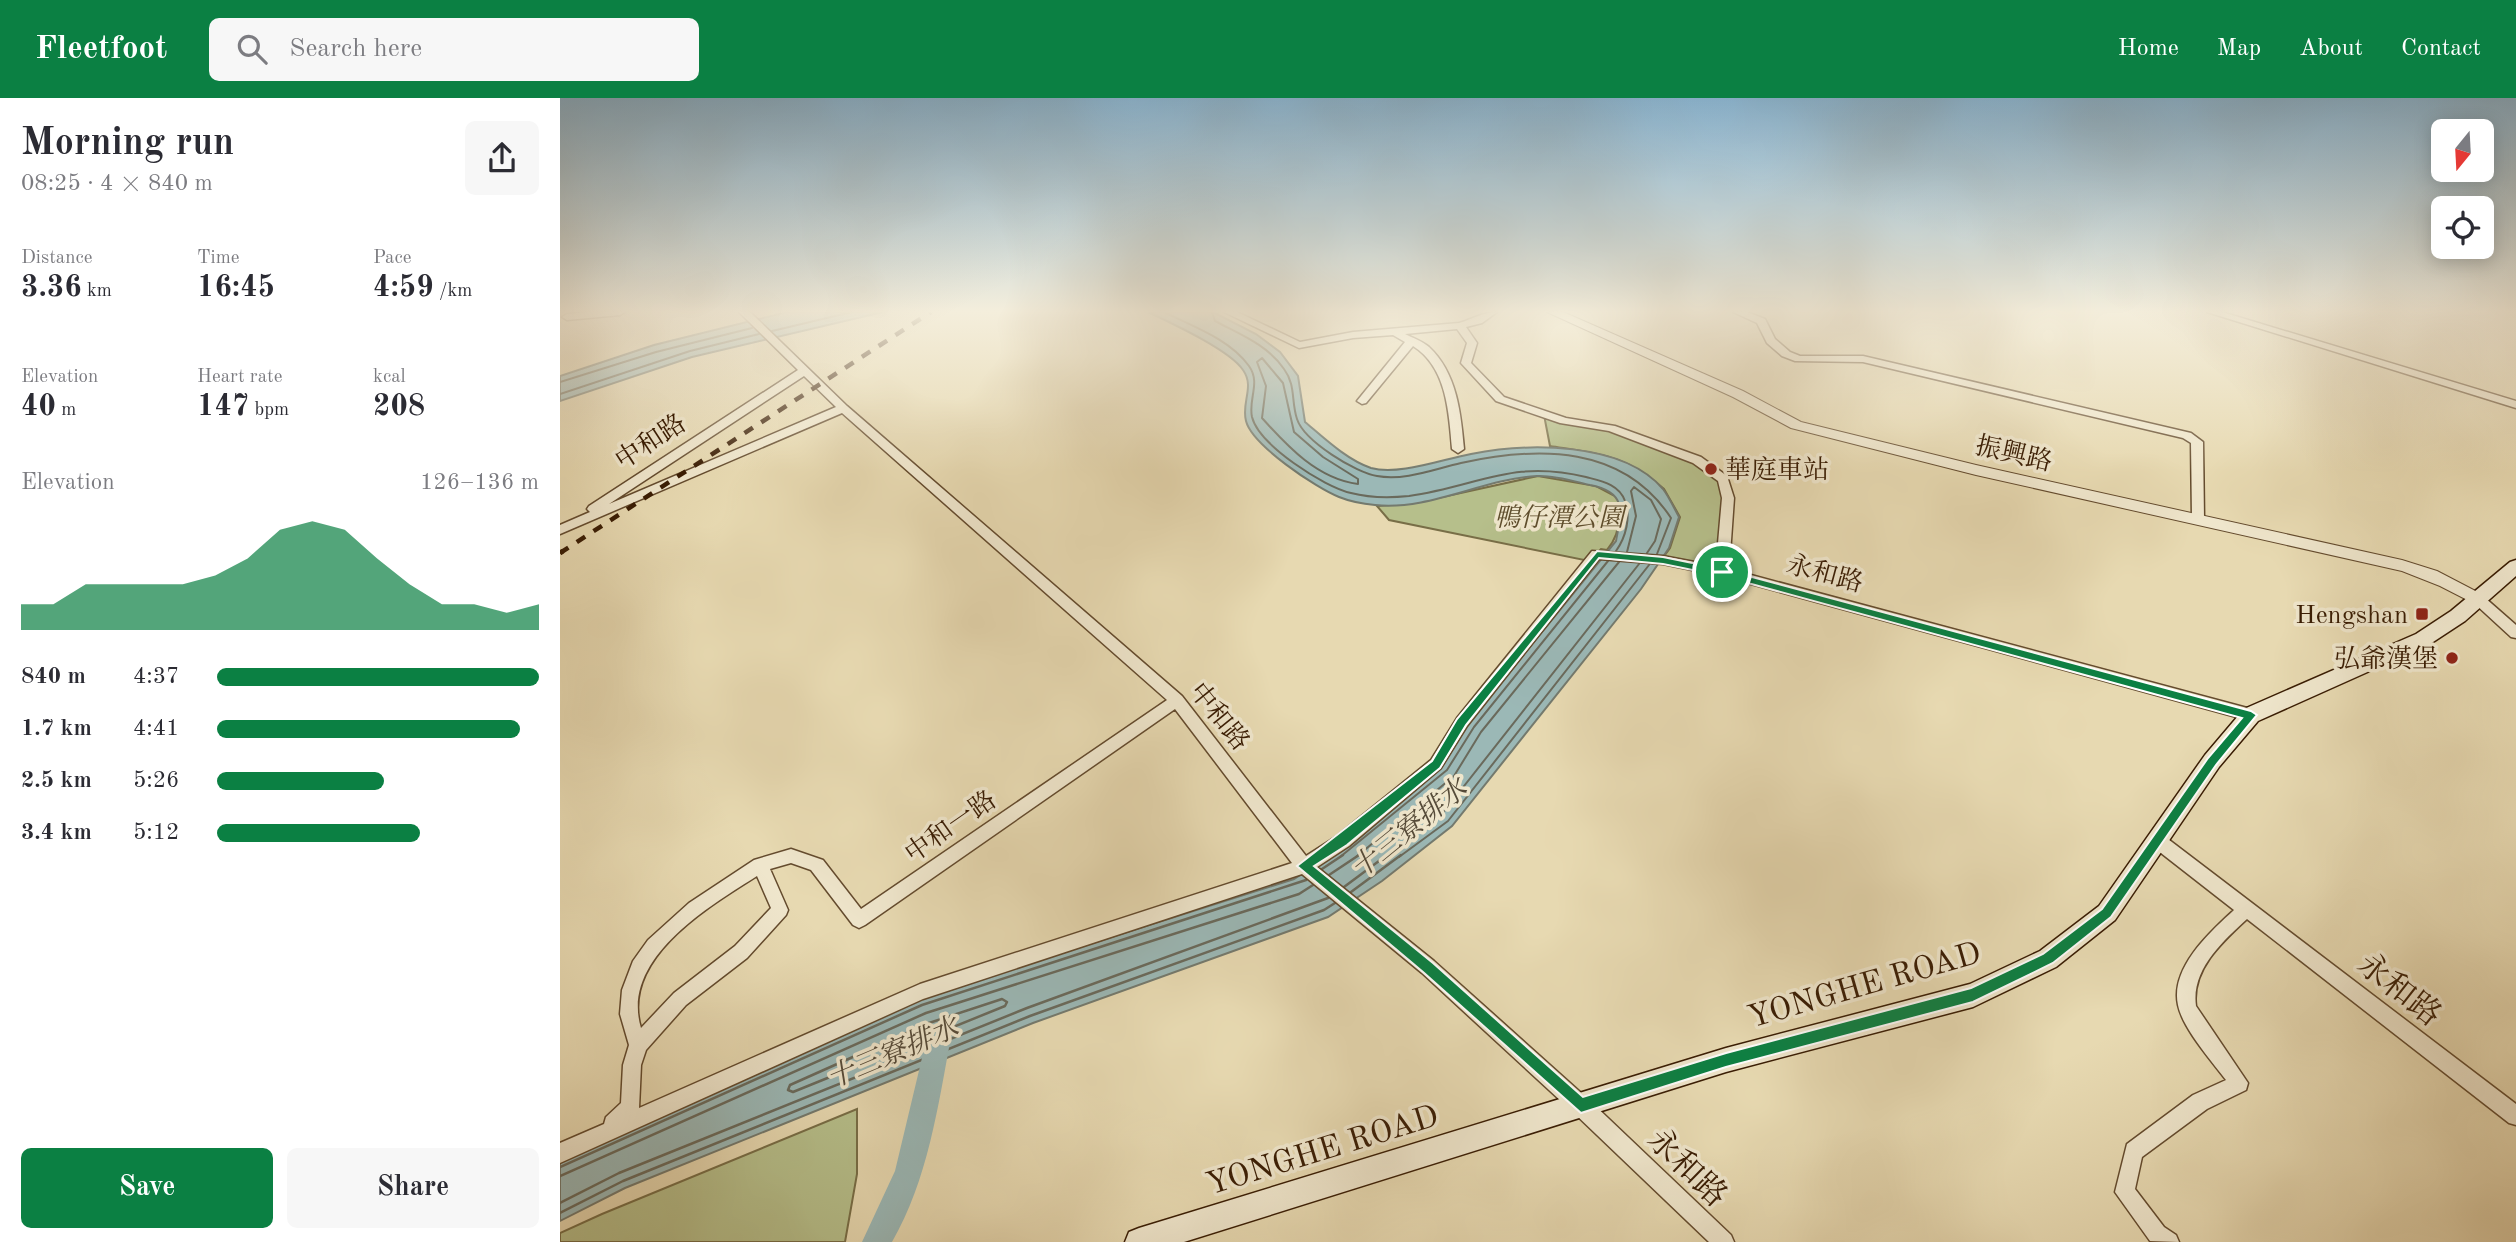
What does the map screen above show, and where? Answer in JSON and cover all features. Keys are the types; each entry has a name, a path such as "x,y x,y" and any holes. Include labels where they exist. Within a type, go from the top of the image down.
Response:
{"main road":[{"name":"YONGHE ROAD","path":"1139,1242 1726,1060 1973,995 2048,959 2107,913 2212,761 2251,715 2423,639 2479,600 2516,566"}],"street":[{"name":"中和路","path":"796,365 1177,699 1306,868 1428,967 1581,1106"},
{"path":"1362,401 1390,365"},
{"path":"1437,365 1443,373 1455,408 1458,449"},
{"path":"1468,365 1500,400 1564,421 1611,428 1697,460 1723,479 1728,498 1722,572"},
{"name":"振興路","path":"1673,365 1738,394 1797,425 1976,470 2350,556 2409,565 2440,577 2479,600"},
{"path":"1890,365 2187,435 2197,442 2198,519"},
{"path":"2387,365 2516,405"},
{"name":"中和路","path":"560,530 803,372"},
{"path":"560,530 843,408"},
{"name":"永和路","path":"560,1153 920,992 1306,868 1436,764 1462,722 1597,554 1663,560 1722,572 2251,715"},
{"path":"2479,600 2516,633"},
{"name":"中和一路","path":"608,1130 629,1107 632,1065 638,1045 628,1013 637,968 650,947 724,887 760,865 791,856 817,865 859,920 1177,699"},
{"name":"永和路","path":"2158,841 2516,1116"},
{"path":"638,1045 680,999 741,953 780,910 760,865"},
{"path":"2169,1242 2157,1234 2125,1192 2134,1151 2200,1102 2239,1083 2187,1007 2188,984 2209,942 2247,909"},
{"name":"永和路","path":"1581,1106 1724,1242"}],"green space":[{"name":"鴨仔潭公園","path":"1544,415 1641,439 1693,458 1712,469 1723,481 1727,500 1721,571 1662,559 1670,548 1680,517 1664,489 1653,480 1618,501 1617,533 1607,550 1601,549 1589,561 1389,520 1377,506 1415,503 1538,476 1596,486 1613,495 1646,476 1613,458 1550,446"},
{"path":"857,1109 857,1174 845,1242 560,1242 560,1233 602,1214"}],"water":[{"path":"592,365 667,365 560,401 560,376"},
{"name":"十三寮排水","path":"1239,365 1290,365 1298,376 1305,422 1345,454 1371,468 1394,470 1471,454 1519,448 1573,449 1624,462 1645,473 1663,489 1679,517 1669,548 1641,589 1452,826 1382,881 1328,917 1033,1023 625,1188 560,1221 560,1161 920,998 1294,879 1355,839 1468,723 1616,541 1620,513 1614,496 1599,487 1557,477 1517,478 1436,499 1395,506 1357,502 1329,492 1286,465 1251,431 1245,414 1248,382"}],"waterway":[{"name":"十三寮排水","path":"876,1242 889,1221 908,1171 939,1037"}],"railway":[{"path":"560,553 849,365"}],"place":[{"name":"華庭車站","path":"1711,469"},
{"name":"Hengshan","path":"2422,614"},
{"name":"弘爺漢堡","path":"2452,658"}],"route":[{"path":"1597,554 1663,560 1722,572 2251,715 2212,761 2107,913 2048,959 1973,995 1726,1060 1581,1106 1428,967 1304,866 1343,841 1436,764 1462,722 1597,554"}]}
